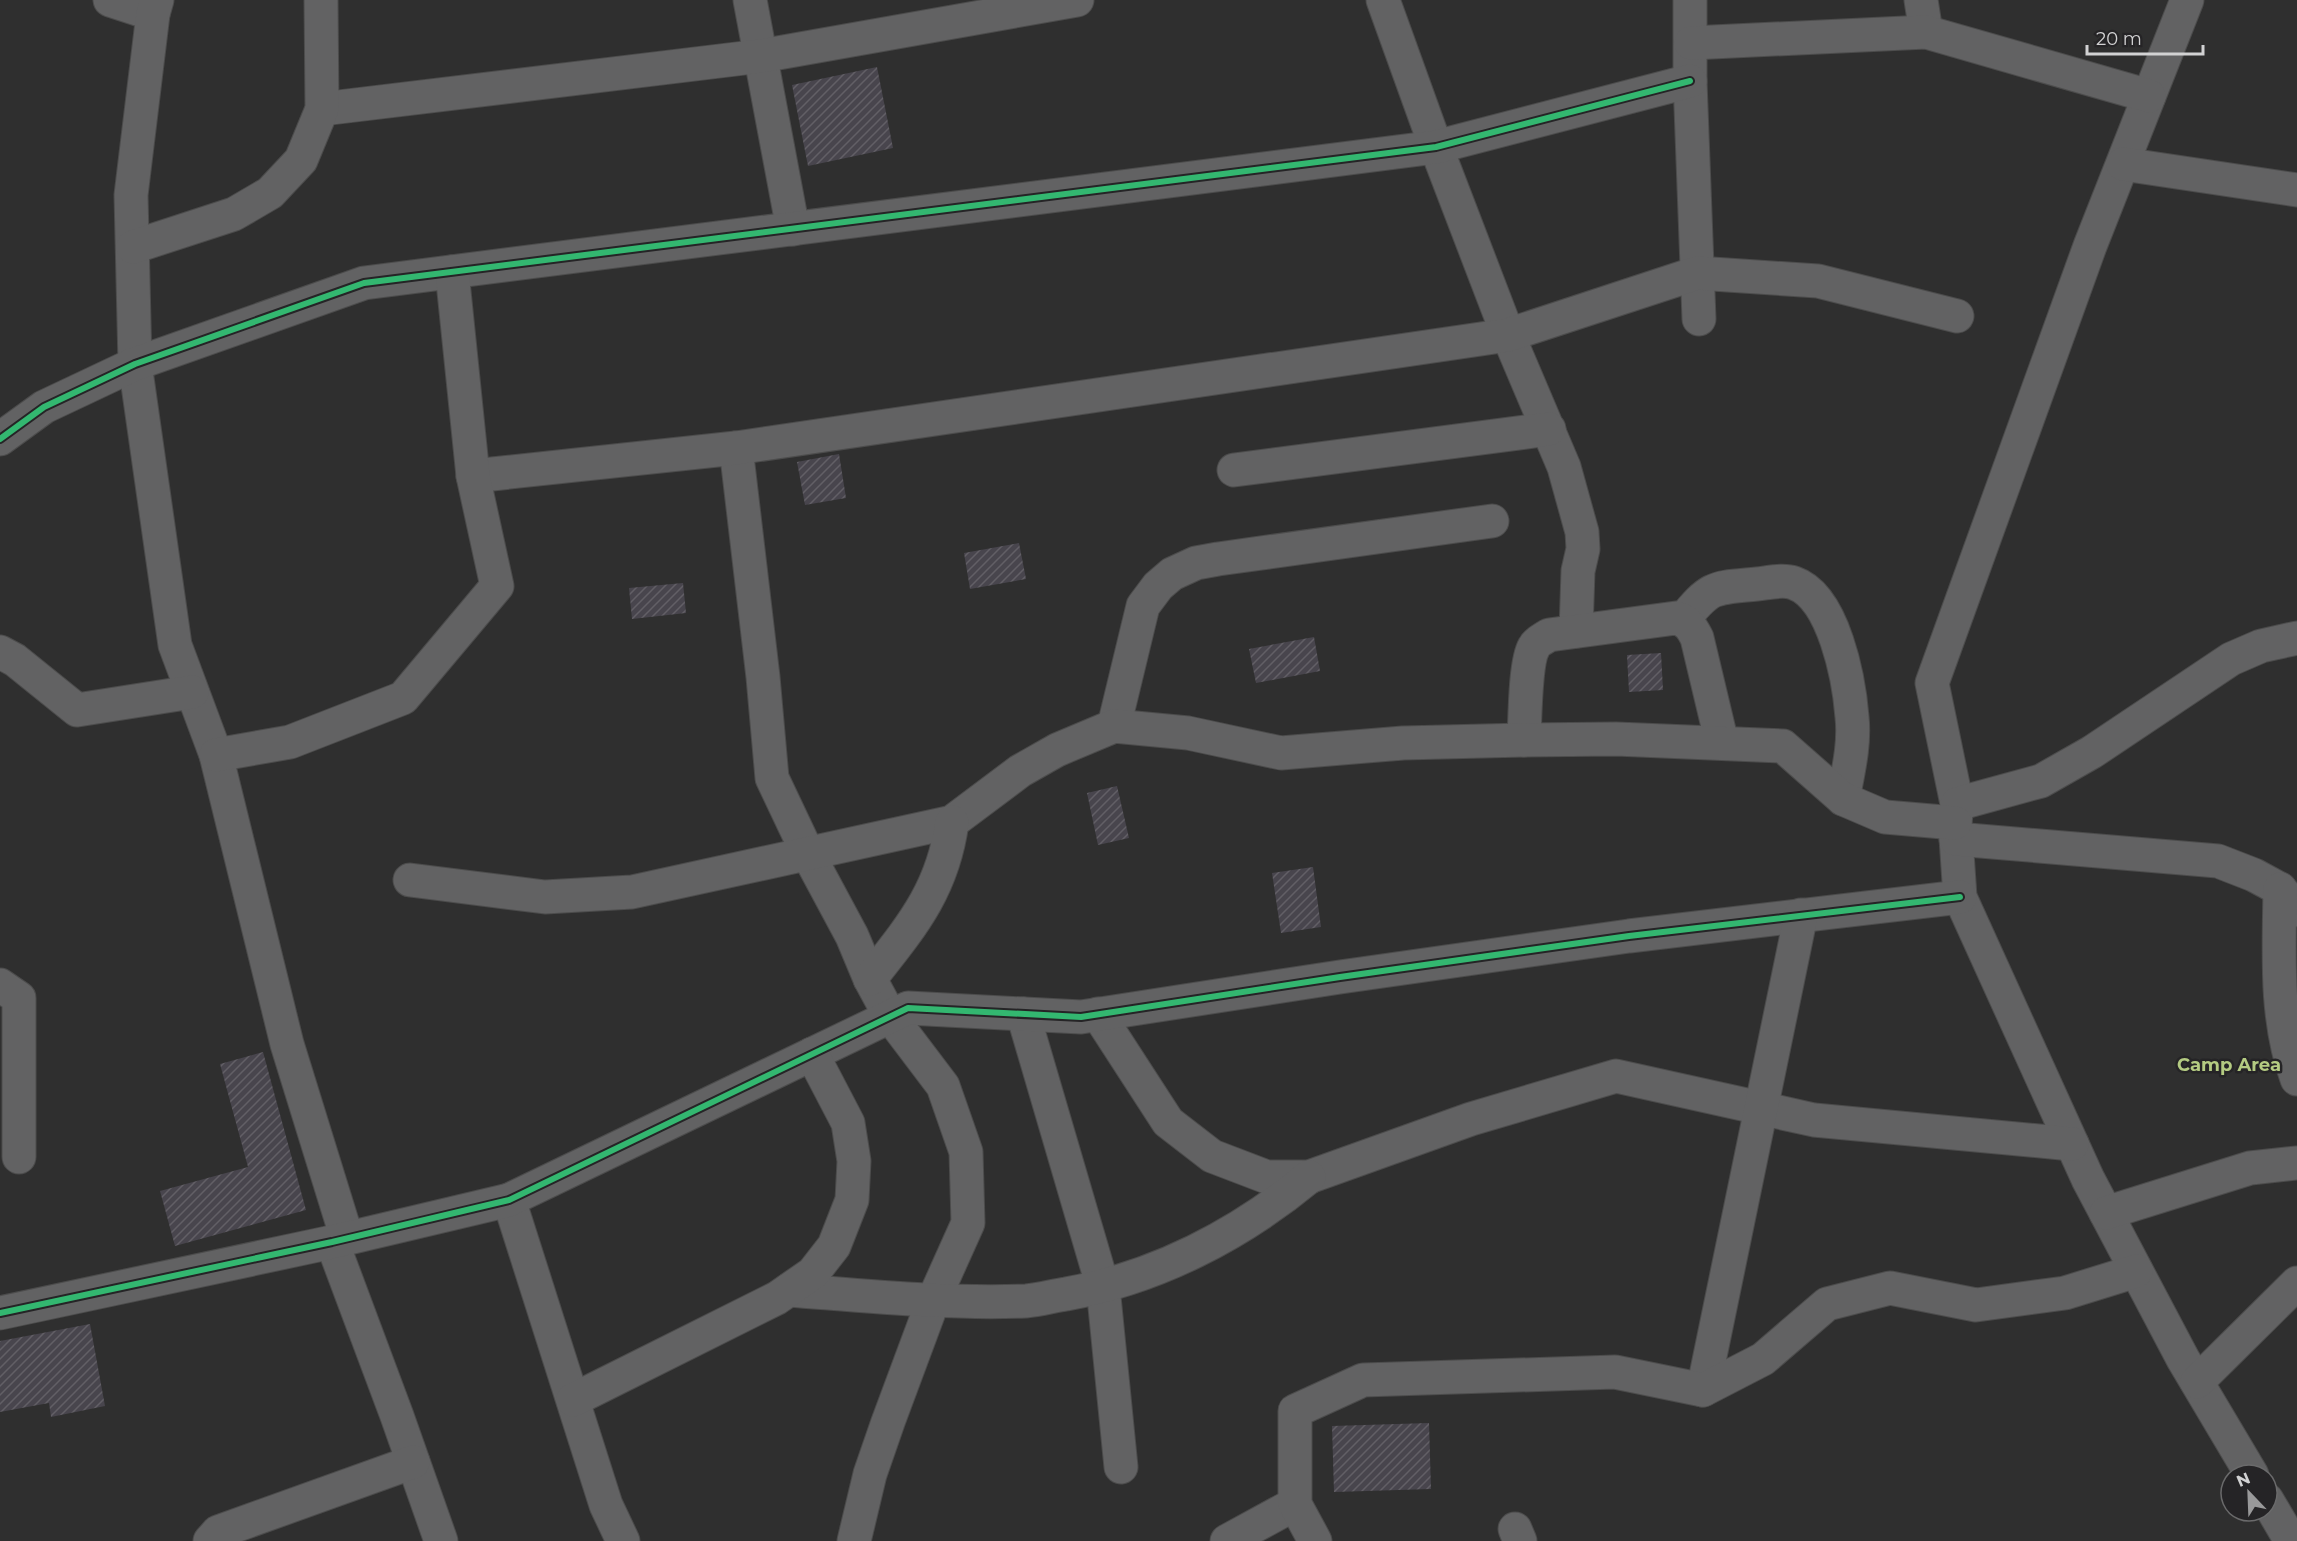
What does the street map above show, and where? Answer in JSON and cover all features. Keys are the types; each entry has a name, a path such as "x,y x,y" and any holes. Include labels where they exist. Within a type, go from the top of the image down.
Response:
{"street":[{"path":"110,0 155,7 131,195 135,364 175,645 216,755 287,1044 340,1240 441,1541"},
{"path":"133,247 234,214 270,193 300,160 322,109 321,0"},
{"path":"750,0 793,229"},
{"path":"322,109 761,56 1077,0"},
{"path":"1383,0 1508,335 1564,467 1582,532 1583,549 1578,571 1576,632"},
{"path":"1690,0 1690,81 1699,319"},
{"path":"1921,0 1926,32"},
{"path":"2187,0 2090,246 1932,683 1956,822 1960,897 2072,1144 2106,1213 2197,1382 2245,1463"},
{"path":"1691,43 1926,32 2149,96"},
{"path":"0,439 44,407 135,364 364,284 1436,147 1690,81"},
{"path":"2123,164 2297,190"},
{"path":"216,755 290,742 403,698 497,586 473,476 452,272"},
{"path":"473,476 736,448 1508,335 1697,273 1818,281 1957,316"},
{"path":"1234,470 1549,429"},
{"path":"736,448 763,677 772,778 890,1016 943,1086 966,1152 968,1223 933,1301 870,1474 854,1541"},
{"path":"1114,726 1143,606 1158,586 1172,574 1196,563 1218,559 1492,521"},
{"path":"1683,620 1707,592 1721,587 1778,582 1793,583 1824,610 1844,662 1852,718 1851,760 1843,799"},
{"path":"1524,740 1529,667 1533,648 1539,641 1549,635 1676,618 1691,626 1697,638 1722,743"},
{"path":"1956,822 2041,781 2092,752 2231,658 2261,646 2297,638"},
{"path":"0,652 15,660 77,710 192,692"},
{"path":"410,880 545,897 632,892 808,854 952,822 1020,771 1057,750 1114,726 1188,733 1281,753 1403,742 1524,740 1616,739 1783,746 1843,799 1885,817 1956,822 2218,861 2254,875 2288,900 2278,970 2287,1052 2297,1079"},
{"path":"870,979 910,927 936,885 949,849 952,822"},
{"path":"0,1313 340,1240 509,1200 908,1008 1080,1017 1386,970 1618,938 1960,897"},
{"path":"1702,1390 1801,915"},
{"path":"0,985 19,998 19,1157"},
{"path":"1023,1014 1103,1287 1121,1467"},
{"path":"1098,1014 1168,1122 1212,1156 1267,1177 1309,1177 1471,1119 1616,1076 1814,1120 2072,1144"},
{"path":"573,1400 777,1298 813,1273 834,1246 852,1200 854,1161 848,1122 812,1054"},
{"path":"2106,1213 2250,1168 2297,1162"},
{"path":"789,1290 933,1301 1028,1301 1103,1287 1183,1258 1275,1205 1309,1177"},
{"path":"509,1200 606,1505 623,1541"},
{"path":"1315,1541 1295,1504 1296,1411 1363,1380 1615,1372 1702,1390 1763,1359 1827,1304 1890,1288 1976,1305 2065,1293 2136,1271"},
{"path":"2197,1382 2297,1283"},
{"path":"210,1541 218,1532 413,1462"},
{"path":"1227,1541 1295,1504"},
{"path":"2279,1520 2291,1541"}],"building":[{"path":"877,67 893,148 808,166 792,85"},
{"path":"839,454 846,498 805,505 797,462"},
{"path":"1019,543 1026,579 970,589 964,553"},
{"path":"683,583 686,613 632,619 629,588"},
{"path":"1314,637 1320,671 1256,683 1249,649"},
{"path":"1661,653 1663,690 1629,692 1627,655"},
{"path":"1117,786 1129,838 1098,845 1087,793"},
{"path":"1313,867 1321,927 1281,933 1272,873"},
{"path":"263,1052 306,1210 175,1246 160,1191 248,1167 220,1064"},
{"path":"90,1324 105,1406 51,1417 49,1403 0,1412 0,1341"},
{"path":"1429,1423 1431,1489 1334,1492 1332,1426"}],"cycle path":[{"path":"0,439 44,407 135,364 364,283 1436,147 1690,81"},
{"path":"0,1313 332,1242 509,1200 908,1008 1081,1017 1629,936 1960,897"}],"district":[{"name":"Camp Area","path":"2229,1065"}]}
